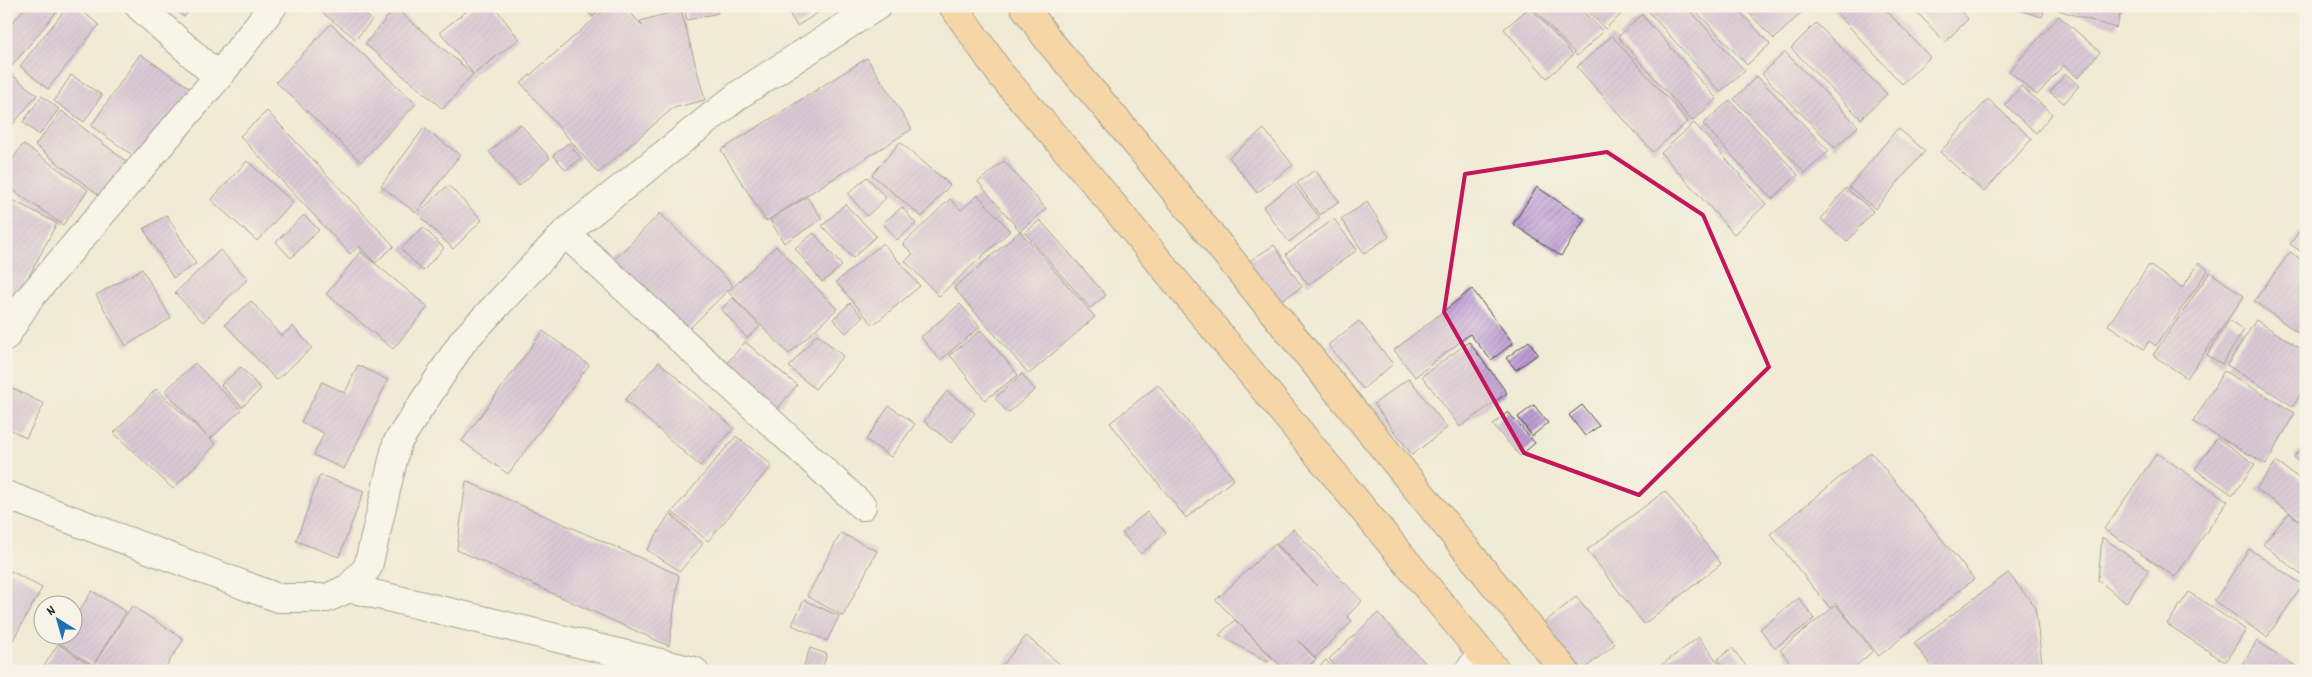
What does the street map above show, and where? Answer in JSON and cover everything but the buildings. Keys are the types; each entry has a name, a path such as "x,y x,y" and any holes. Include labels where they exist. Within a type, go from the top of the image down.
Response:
{"highway":[{"path":"953,6 1002,76 1089,176 1482,665"},
{"path":"1024,6 1049,41 1131,137 1565,671"}],"street":[{"path":"139,6 218,77"},
{"path":"6,336 28,300 218,77 273,6"},
{"path":"6,495 278,598 327,598 350,588 368,567 396,443 463,340 565,233 740,94 877,6"},
{"path":"565,233 862,506"},
{"path":"350,588 694,671"}],"highlighted area":[{"path":"1607,152 1703,215 1769,367 1639,495 1524,453 1444,312 1465,174"}]}
